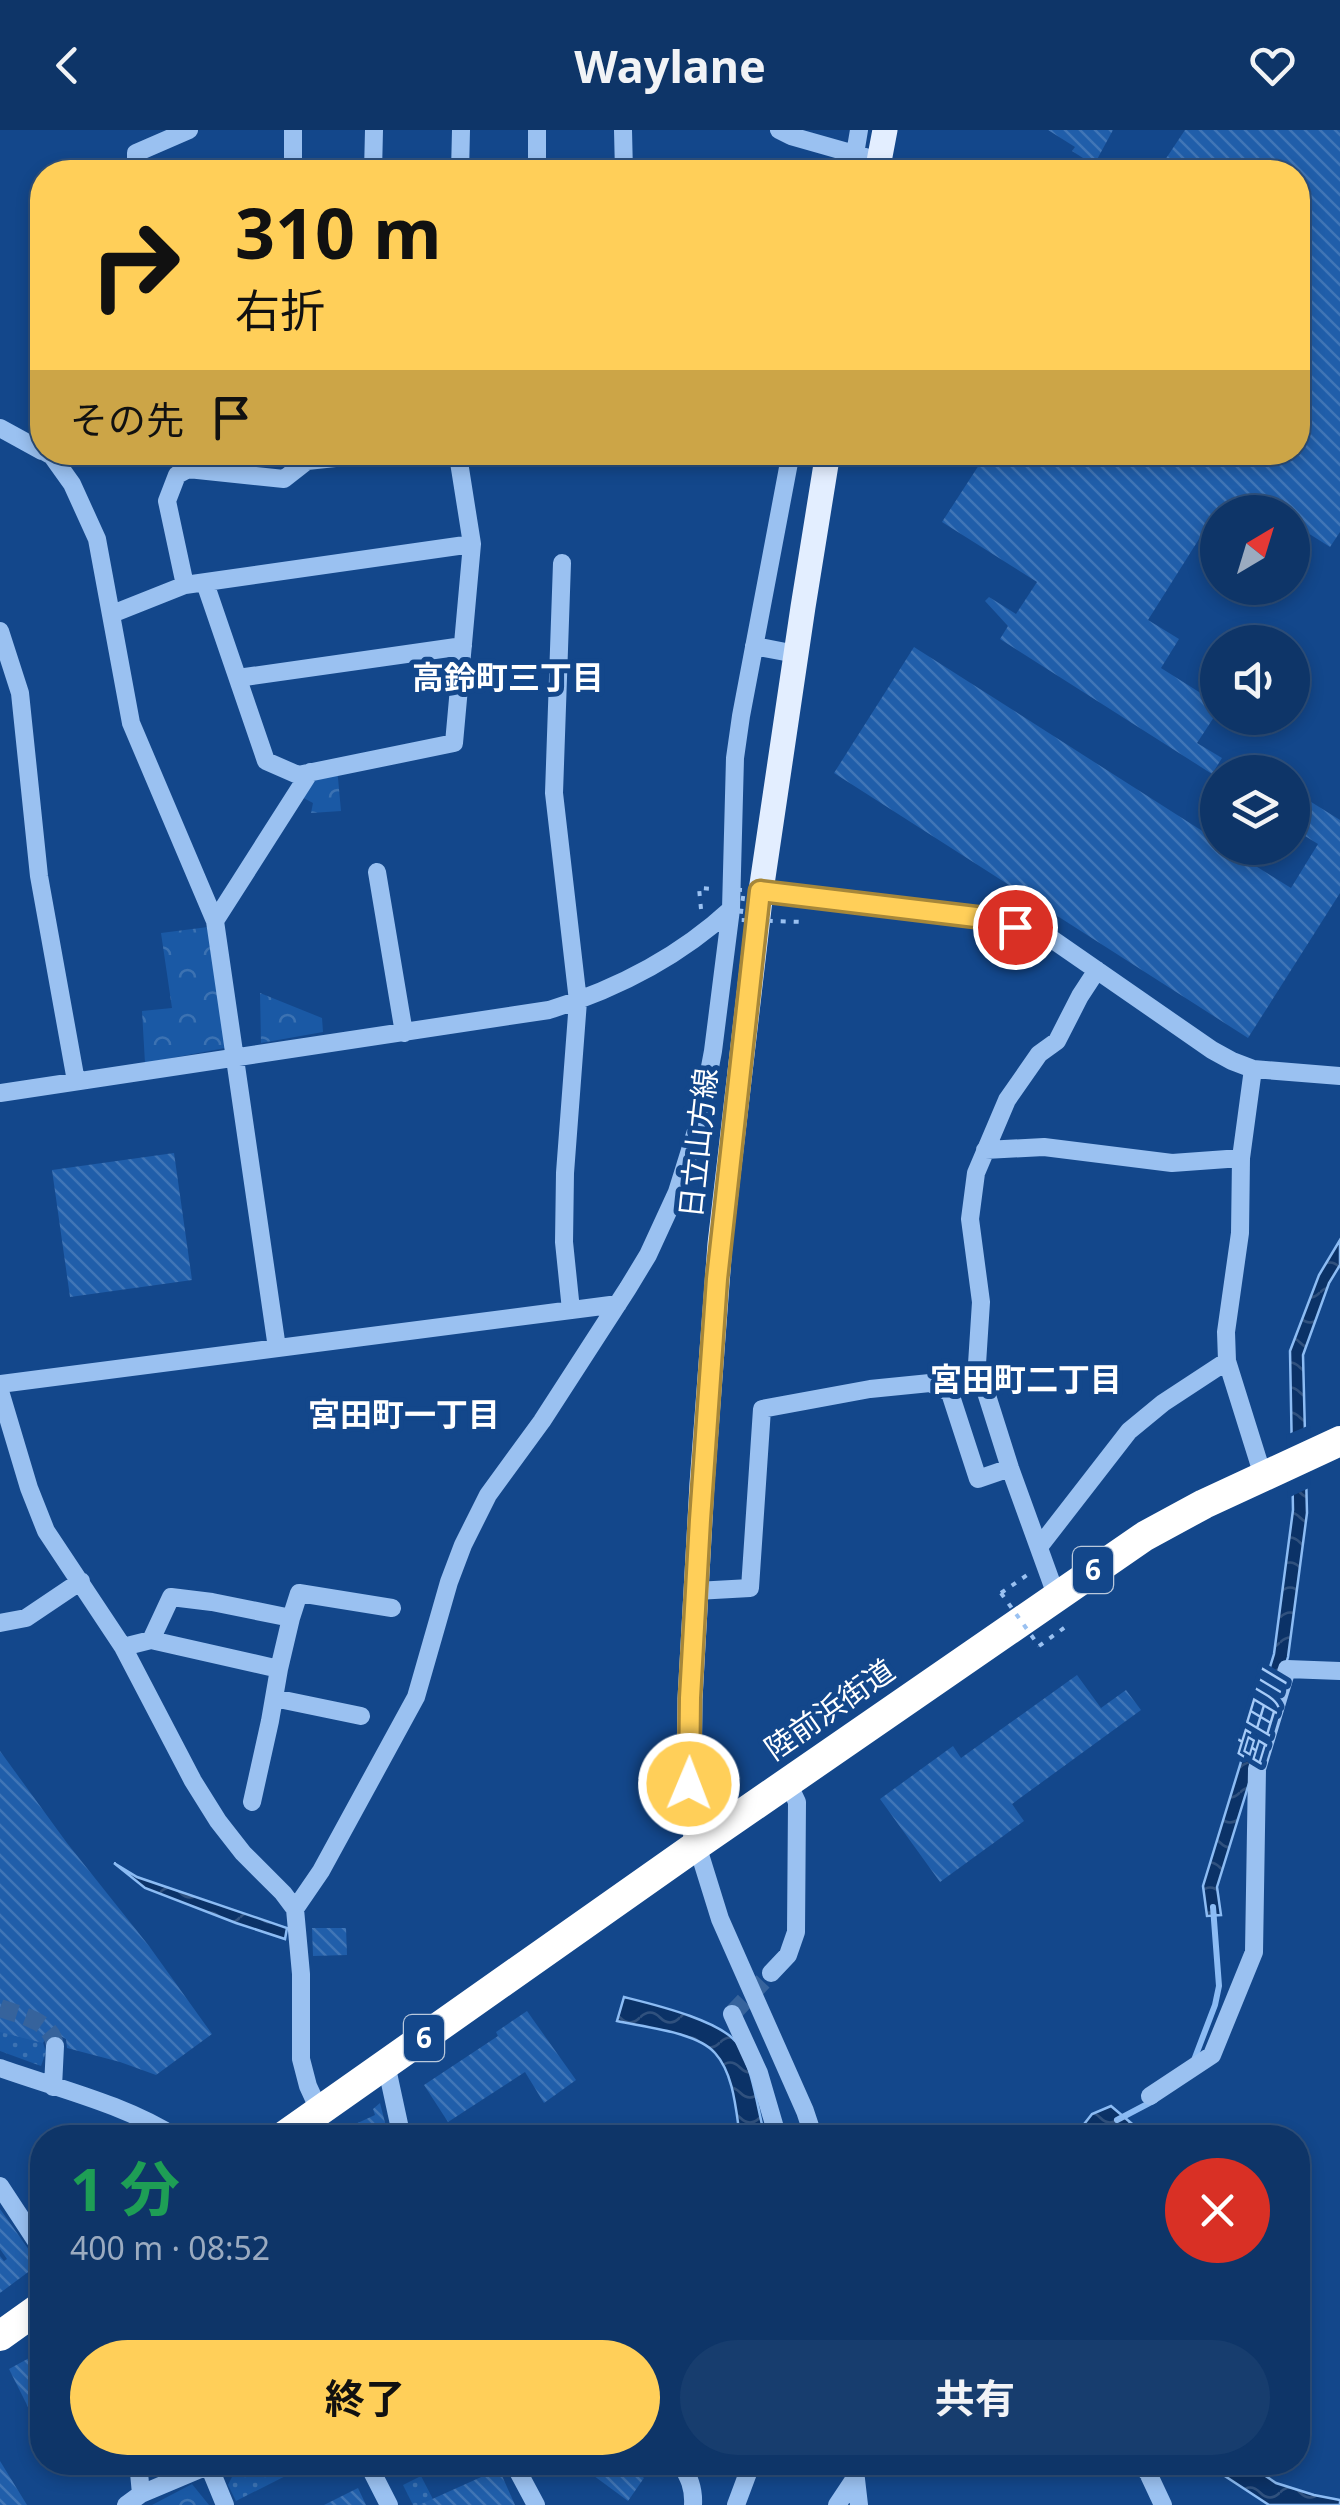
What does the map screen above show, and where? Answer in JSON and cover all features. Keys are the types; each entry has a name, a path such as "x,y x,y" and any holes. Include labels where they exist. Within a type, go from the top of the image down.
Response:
{"highway":[{"name":"陸前浜街道","path":"299,2125 1056,1594 1144,1536 1330,1445"},
{"path":"0,2336 30,2315"}],"main road":[{"path":"869,160 885,130"},
{"name":"日立山方線","path":"697,1845 689,1784 690,1698 720,1244 760,891 826,465"}],"street":[{"path":"136,160 136,153 189,130"},
{"path":"292,160 293,130"},
{"path":"373,160 374,130"},
{"path":"460,160 461,130"},
{"path":"537,160 538,130"},
{"path":"623,130 624,160"},
{"path":"779,130 851,160"},
{"path":"860,130 865,160"},
{"path":"0,428 30,444"},
{"path":"58,465 72,484 98,539 131,723 214,921 277,1348"},
{"path":"186,586 167,501 177,475 188,469 284,479 302,465"},
{"path":"206,583 266,761 298,775 454,743 472,544 459,465"},
{"path":"295,1910 330,1855 416,1697 449,1582 476,1516 618,1304 648,1255 677,1192 701,1115 736,914 735,758 789,465"},
{"path":"112,614 186,586 472,544"},
{"path":"562,563 554,792 578,1001 565,1173 564,1242 571,1310"},
{"path":"0,631 20,693 39,876 76,1081"},
{"path":"238,678 463,646"},
{"path":"754,646 796,654"},
{"path":"214,921 310,772"},
{"path":"376,872 404,1034"},
{"path":"760,891 984,918 1046,935 1232,1062 1253,1069 1340,1076"},
{"path":"0,1094 549,1010 627,980 736,914"},
{"path":"1056,1594 977,1364 981,1302 970,1219 976,1173 1007,1100 1038,1054 1057,1041 1097,970"},
{"path":"1253,1069 1241,1158 1240,1234 1226,1332 1228,1361 1269,1474"},
{"path":"986,1150 1044,1147 1172,1162 1241,1158"},
{"path":"319,2110 301,2059 295,1910 218,1820 123,1647 46,1531 29,1488 0,1388 618,1304"},
{"path":"1039,1547 1129,1431 1163,1403 1228,1361"},
{"path":"696,1591 750,1588 762,1409 870,1389 930,1383 950,1393 978,1479 1010,1468"},
{"path":"0,1623 26,1618 81,1581"},
{"path":"252,1802 279,1668 300,1593 392,1608"},
{"path":"150,1640 171,1598 291,1618"},
{"path":"123,1647 150,1640 279,1668"},
{"path":"1150,2096 1212,2054 1254,1952 1257,1769 1287,1669 1340,1671"},
{"path":"274,1698 361,1716"},
{"path":"771,1973 788,1956 796,1932 797,1802 788,1783"},
{"path":"697,1845 720,1918 810,2125"},
{"path":"732,2014 759,2073 774,2125"},
{"path":"53,2086 55,2046"},
{"path":"386,2064 399,2125"},
{"path":"0,2068 155,2125"},
{"path":"0,2186 30,2232"},
{"path":"134,2500 137,2475"},
{"path":"134,2500 189,2475"},
{"path":"216,2475 225,2505"},
{"path":"374,2475 389,2505"},
{"path":"519,2475 536,2505"},
{"path":"688,2475 693,2505"},
{"path":"736,2505 747,2475"},
{"path":"837,2505 852,2475"},
{"path":"855,2475 859,2505"},
{"path":"1149,2475 1162,2505"}],"path":[{"path":"724,889 744,890 736,914 804,922"},
{"path":"1030,1574 1001,1593 1039,1646 1068,1625"}],"green space":[{"path":"337,767 341,811 311,813 313,803 296,794 310,772"},
{"path":"208,927 225,1048 145,1063 142,1011 172,1008 161,933"},
{"path":"260,993 322,1018 323,1032 261,1043"},
{"path":"0,2019 41,2036 46,2052 41,2066 0,2051"},
{"path":"233,2475 287,2475 236,2501 228,2485"},
{"path":"421,2476 436,2505 413,2505 403,2485"},
{"path":"192,2484 209,2505 152,2505"}],"water":[{"path":"1340,1240 1340,1265 1329,1283 1303,1355 1307,1513 1288,1657 1217,1887 1221,1915 1207,1916 1203,1886 1274,1654 1293,1510 1290,1351 1319,1275"},
{"path":"114,1863 137,1877 287,1928 285,1939 145,1888"},
{"path":"624,1997 687,2015 731,2037 748,2068 762,2125 738,2125 730,2082 721,2062 707,2046 683,2035 617,2021"},
{"path":"1111,2106 1131,2123 1083,2125 1092,2114"},
{"path":"1223,2475 1264,2475 1276,2483 1340,2500 1340,2505 1269,2505"}],"pier":[{"path":"1310,1425 1311,1487 1288,1498 1286,1435"}],"building":[{"path":"1048,130 1113,130 1097,160 1086,160 1072,151 1075,147"},
{"path":"1185,130 1340,130 1340,532 1330,547 1310,534 1310,495 1200,495 1200,537 1148,620 1179,639 1161,668 1200,693 1202,735 1197,743 1217,755 1200,755 1200,766 1000,639 1008,626 985,601 989,597 1016,614 1037,582 942,522 979,465 1310,465 1310,160 1165,160"},
{"path":"914,647 1200,830 1200,865 1254,865 1291,888 1305,865 1310,865 1318,844 1310,839 1310,801 1340,820 1340,893 1248,1038 834,773"},
{"path":"174,1153 192,1280 70,1297 52,1170"},
{"path":"1077,1675 1101,1708 1126,1690 1141,1710 1012,1804 1024,1821 940,1882 880,1799 953,1746 961,1758"},
{"path":"0,1751 212,2034 156,2075 67,2048 66,2039 57,2034 48,2035 43,2043 0,2032"},
{"path":"312,1928 346,1928 347,1955 313,1956"},
{"path":"527,2011 576,2080 544,2103 525,2072 448,2122 424,2085 498,2036 496,2032"},
{"path":"380,2103 386,2125 353,2125 375,2115 373,2109"},
{"path":"0,2209 30,2251 30,2271 0,2293 0,2256 4,2261 7,2259 0,2249"},
{"path":"30,2358 30,2411 9,2369"},
{"path":"0,2461 27,2505 0,2505"},
{"path":"486,2475 502,2475 515,2505 419,2505"},
{"path":"593,2475 640,2475 644,2478 628,2501"},
{"path":"358,2488 366,2505 324,2505"}],"waterway":[{"name":"宮田川","path":"1194,2060 1219,1986 1213,1907"},
{"name":"宮田川","path":"1117,2120 1155,2100"}],"tunnel":[{"path":"732,2014 771,1973"},
{"path":"0,2008 42,2025 53,2037 55,2046"}],"district":[{"name":"高鈴町三丁目","path":"508,678"},
{"name":"宮田町二丁目","path":"1026,1380"},
{"name":"宮田町一丁目","path":"404,1415"}],"route":[{"path":"689,1784 690,1698 717,1279 760,891 984,918 1015,927"}]}
